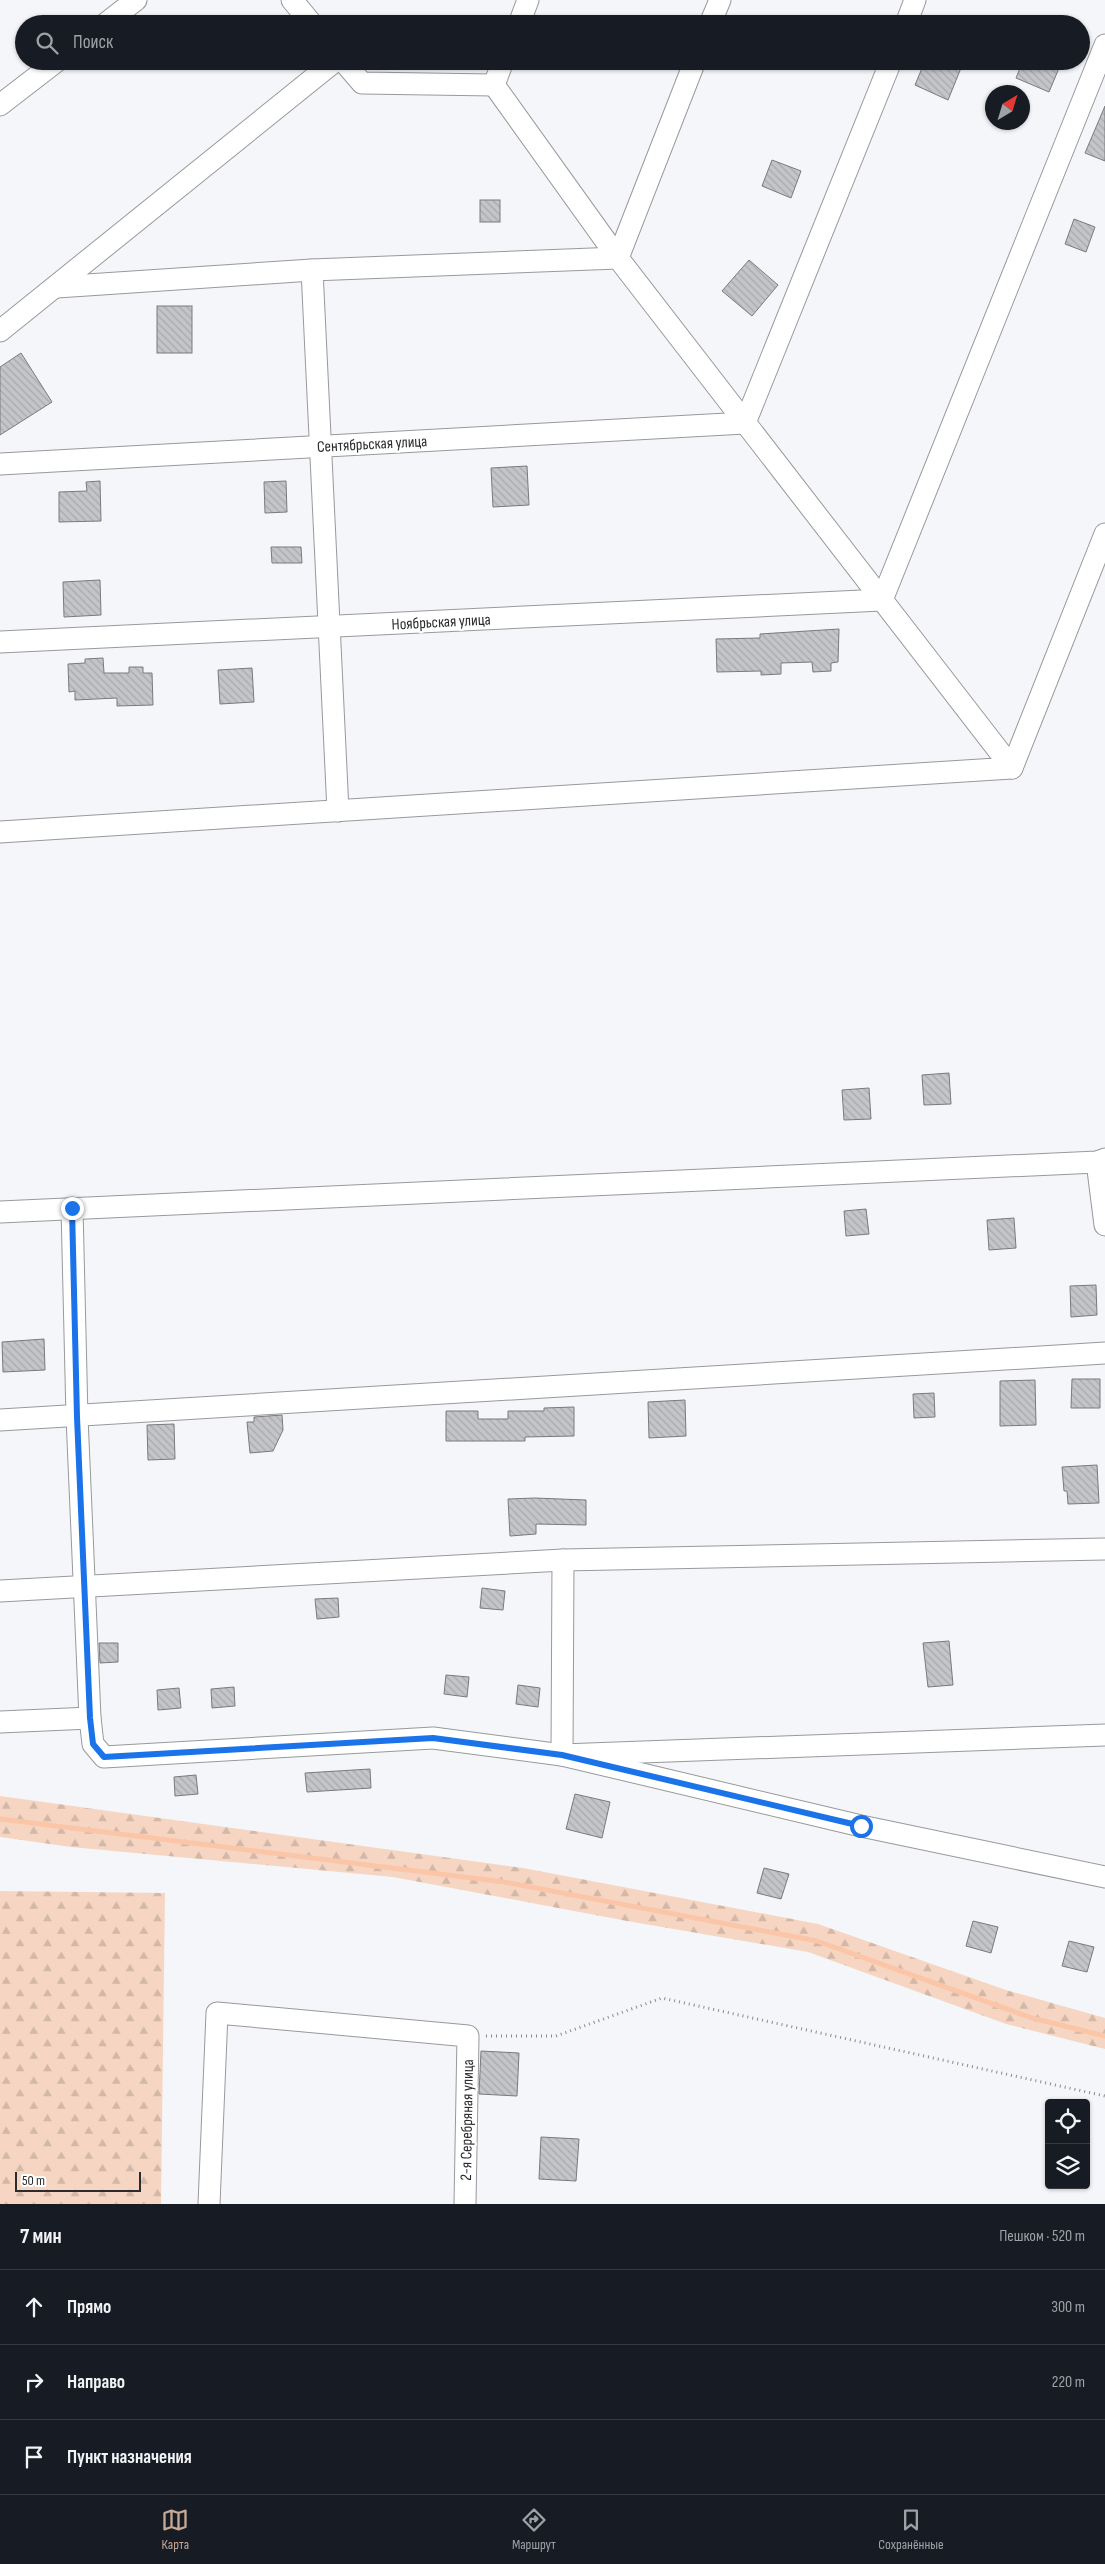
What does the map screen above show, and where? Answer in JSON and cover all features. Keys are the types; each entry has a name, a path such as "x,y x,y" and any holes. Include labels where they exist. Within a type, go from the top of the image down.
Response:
{"street":[{"path":"117,15 136,0"},
{"path":"292,0 304,15"},
{"path":"522,15 528,0"},
{"path":"714,15 720,0"},
{"path":"909,15 915,0"},
{"path":"882,600 1105,45"},
{"path":"0,105 45,70"},
{"path":"0,331 324,70"},
{"path":"351,70 362,83 494,85"},
{"path":"494,85 500,70"},
{"path":"618,258 691,70"},
{"path":"745,423 887,70"},
{"path":"494,85 618,258 1012,768"},
{"path":"56,287 312,270 618,258"},
{"path":"312,270 338,811"},
{"name":"Сентябрьская улица","path":"0,464 745,423"},
{"path":"1012,768 1105,534"},
{"name":"Ноябрьская улица","path":"0,642 882,600"},
{"path":"0,832 1012,768"},
{"path":"0,1212 1101,1160 1105,1225"},
{"path":"72,1208 77,1417 90,1718 93,1744 104,1757 433,1738 562,1755 861,1826 1105,1877"},
{"path":"0,1420 77,1417 1105,1353"},
{"path":"0,1591 85,1588 563,1560 1105,1549"},
{"path":"562,1755 563,1560"},
{"path":"0,1722 90,1718"},
{"path":"562,1755 1105,1735"},
{"path":"209,2204 217,2013 468,2036"},
{"name":"2-я Серебряная улица","path":"464,2204 468,2036"}],"path":[{"path":"468,2036 556,2036 662,1998 1105,2096"}],"green space":[{"path":"0,1796 523,1868 818,1924 1006,1990 1105,2018 1105,2049 1006,2024 808,1952 627,1921 393,1877 71,1847 0,1837"},
{"path":"0,1891 165,1893 161,2204 0,2204"}],"building":[{"path":"921,70 960,70 948,100 915,85"},
{"path":"1019,70 1058,70 1049,92 1016,78"},
{"path":"1105,106 1105,161 1085,153"},
{"path":"772,160 801,171 791,198 762,186"},
{"path":"480,200 500,200 500,222 480,222"},
{"path":"1074,219 1095,227 1086,252 1065,244"},
{"path":"749,260 778,285 752,316 722,291"},
{"path":"157,306 192,306 192,353 157,353"},
{"path":"21,353 52,402 0,435 0,367"},
{"path":"527,466 529,505 493,507 491,468"},
{"path":"100,481 101,521 59,522 59,492 87,491 86,482"},
{"path":"286,481 287,512 265,513 264,482"},
{"path":"271,547 301,547 302,563 272,563"},
{"path":"100,580 101,615 64,617 63,582"},
{"path":"839,629 838,662 831,663 831,671 813,672 812,662 781,663 781,674 761,675 761,671 717,672 716,639 760,638 760,634"},
{"path":"103,658 104,673 129,673 129,667 143,667 143,673 152,673 153,705 117,706 117,698 75,700 75,691 69,692 68,664 85,663 85,659"},
{"path":"252,668 254,702 220,704 218,670"},
{"path":"949,1073 951,1104 924,1105 922,1075"},
{"path":"869,1088 871,1119 844,1120 842,1090"},
{"path":"866,1209 869,1234 846,1236 844,1211"},
{"path":"1014,1218 1016,1248 989,1250 987,1220"},
{"path":"1096,1285 1097,1315 1071,1317 1070,1286"},
{"path":"44,1339 45,1370 3,1372 2,1342"},
{"path":"1072,1379 1100,1379 1100,1408 1071,1408"},
{"path":"1035,1380 1036,1425 1000,1426 1000,1381"},
{"path":"934,1393 935,1417 914,1418 913,1394"},
{"path":"685,1400 686,1436 649,1438 648,1402"},
{"path":"574,1407 574,1436 525,1437 525,1441 446,1441 446,1411 478,1411 478,1419 508,1419 508,1411 544,1411 544,1408"},
{"path":"282,1415 283,1430 273,1451 250,1453 247,1422 254,1422 254,1417"},
{"path":"174,1424 175,1459 148,1460 147,1425"},
{"path":"1097,1465 1099,1503 1068,1504 1067,1491 1064,1491 1062,1467"},
{"path":"508,1499 586,1500 586,1525 536,1524 536,1534 510,1536"},
{"path":"482,1588 505,1591 503,1610 480,1608"},
{"path":"338,1598 339,1617 317,1619 315,1599"},
{"path":"949,1641 953,1685 928,1687 923,1643"},
{"path":"99,1643 118,1643 118,1662 100,1663"},
{"path":"446,1675 469,1677 467,1697 444,1694"},
{"path":"518,1685 540,1688 538,1707 516,1704"},
{"path":"234,1687 235,1706 212,1708 211,1689"},
{"path":"179,1688 181,1708 158,1710 157,1690"},
{"path":"370,1769 371,1788 307,1792 305,1773"},
{"path":"196,1775 198,1794 175,1796 174,1777"},
{"path":"575,1794 610,1802 602,1838 566,1829"},
{"path":"764,1868 789,1874 781,1899 757,1893"},
{"path":"973,1921 998,1927 991,1953 966,1946"},
{"path":"1069,1941 1094,1947 1087,1972 1062,1966"},
{"path":"481,2051 519,2053 517,2096 479,2094"},
{"path":"541,2137 579,2139 576,2181 539,2179"}],"waterway":[{"path":"0,1819 504,1882 817,1941 1032,2018 1105,2036"}],"route":[{"path":"72,1208 77,1417 90,1718 93,1744 104,1757 433,1738 562,1755 861,1826"}]}
